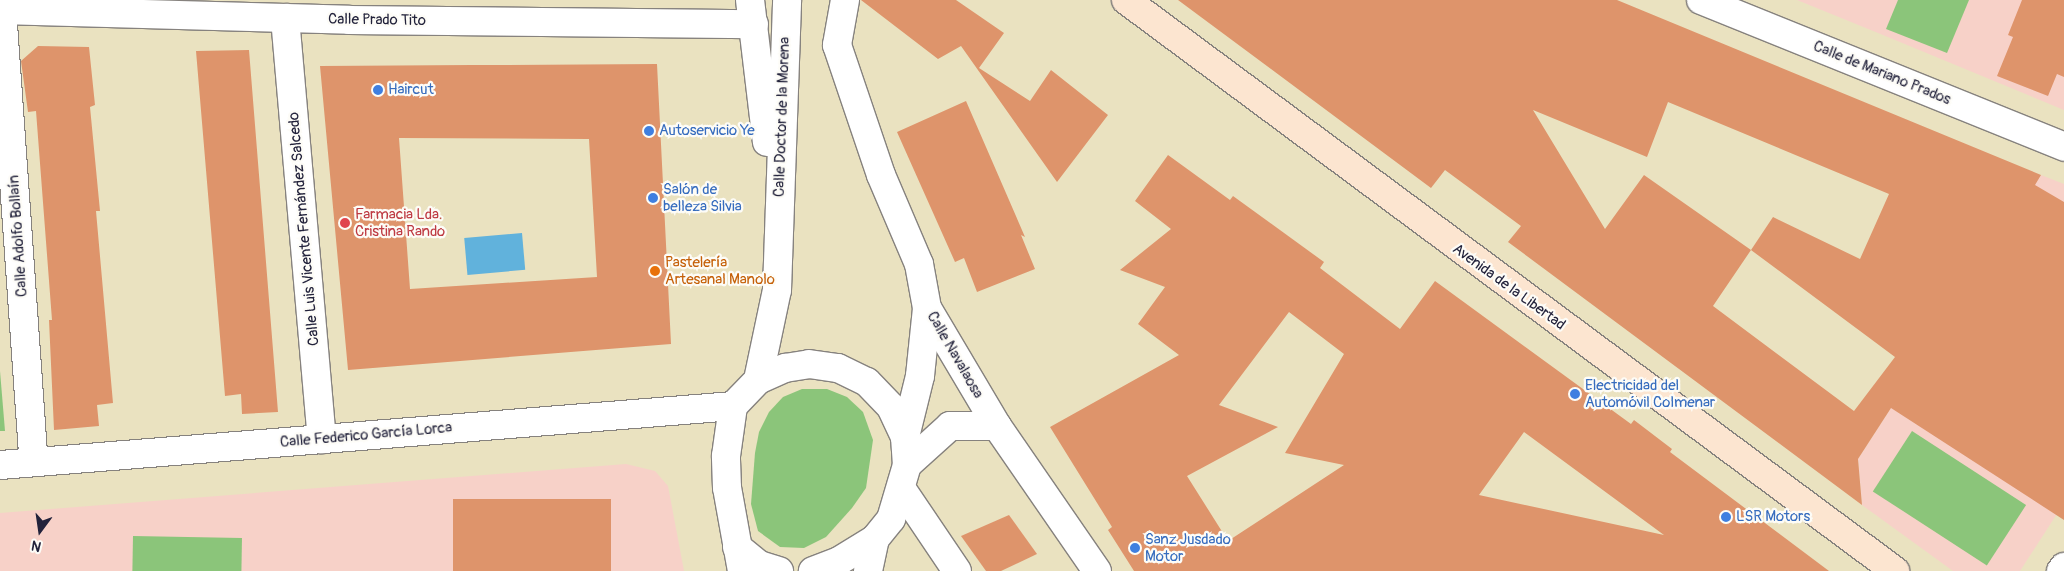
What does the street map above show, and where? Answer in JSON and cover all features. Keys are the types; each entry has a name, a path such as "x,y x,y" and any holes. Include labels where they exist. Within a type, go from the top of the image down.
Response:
{"street":[{"name":"Calle Doctor de la Morena","path":"758,380 777,290 786,0"},
{"name":"Calle Navalaosa","path":"845,0 837,45 881,175 919,264 927,308 997,426 1097,571"},
{"name":"Avenida de la Libertad","path":"1126,0 1895,571"},
{"name":"Calle de Mariano Prados","path":"1701,0 2064,147"},
{"name":"Calle Prado Tito","path":"1,10 285,18 752,12"},
{"name":"Calle Adolfo Bollaín","path":"1,10 34,462"},
{"name":"Calle Doctor de la Morena","path":"752,12 778,234"},
{"name":"Calle Luis Vicente Fernández Salcedo","path":"285,18 322,439"},
{"path":"813,571 839,561 874,539 891,518 904,477 905,437 920,376 927,308"},
{"path":"779,571 739,559 727,488 727,449 733,406 758,380 785,368 801,366 838,368 873,388 891,407 905,437"},
{"name":"Calle Federico García Lorca","path":"0,465 733,406"},
{"path":"904,477 950,426 997,426"},
{"path":"904,477 957,571"},
{"path":"868,571 874,539"},
{"path":"2062,571 2064,567"}],"shaded area":[{"path":"1797,0 2064,0 2064,110 1883,35"},
{"path":"2041,175 2064,184 2064,503 2020,571 1953,571 1862,505 1858,459"},
{"path":"626,464 655,471 668,486 684,571 0,571 0,513"}],"green space":[{"path":"1898,0 1969,0 1947,53 1886,29"},
{"path":"0,371 5,431 0,431"},
{"path":"802,389 827,389 847,397 863,412 873,440 866,488 852,508 826,537 804,548 780,547 758,531 751,504 755,453 759,432 769,412 783,397"},
{"path":"1912,431 2026,505 1987,565 1873,491"},
{"path":"133,536 242,538 241,571 132,571"}],"water":[{"path":"522,233 525,270 467,275 464,238"}],"building":[{"path":"861,0 956,0 1004,33 979,68 1030,101 1051,70 1108,115 1057,182 961,46 938,59"},
{"path":"1178,0 1617,0 2041,175 2035,185 2064,202 2064,520 1891,408 1858,459 1862,505 1508,242 1521,226 1445,170 1431,188","holes":["1668,102 1889,194 1860,259 1773,217 1751,250 1644,175 1605,229 1533,110 1647,157","1751,250 1895,357 1854,411 1713,306"]},
{"path":"2022,0 2064,0 2064,77 2057,74 2048,96 1997,76 2013,37 2008,35"},
{"path":"38,46 89,47 95,105 90,107 100,211 96,211 113,403 97,405 99,426 54,430 49,320 52,320 36,111 28,112 21,61"},
{"path":"249,50 278,412 242,414 241,394 225,396 196,51"},
{"path":"657,64 671,344 348,370 320,66","holes":["399,138 589,139 597,277 410,289"]},
{"path":"966,101 1025,237 1021,235 1035,269 977,292 964,258 955,262 897,132"},
{"path":"1168,155 1230,200 1233,196 1324,262 1320,268 1400,329 1435,281 1631,424 1634,420 1672,449 1670,452 1829,571 1134,571 1108,530 1112,527 1050,427 1179,355 1138,324 1165,287 1120,270 1171,229 1135,201","holes":["1289,312 1344,354 1285,453 1344,465 1228,541 1187,476 1278,427 1219,405","1524,432 1664,535 1479,495"]},
{"path":"453,499 611,499 611,571 453,571"},
{"path":"1009,515 1037,554 1001,571 986,571 961,536"}],"place":[{"name":"Haircut","path":"378,90"},
{"name":"Autoservicio Ye","path":"649,131"},
{"name":"Salón de belleza Silvia","path":"653,198"},
{"name":"Farmacia Lda. Cristina Rando","path":"345,223"},
{"name":"Pastelería Artesanal Manolo","path":"655,271"},
{"name":"Electricidad del Automóvil Colmenar","path":"1575,394"},
{"name":"LSR Motors","path":"1726,517"},
{"name":"Sanz Jusdado Motor","path":"1135,548"}]}
